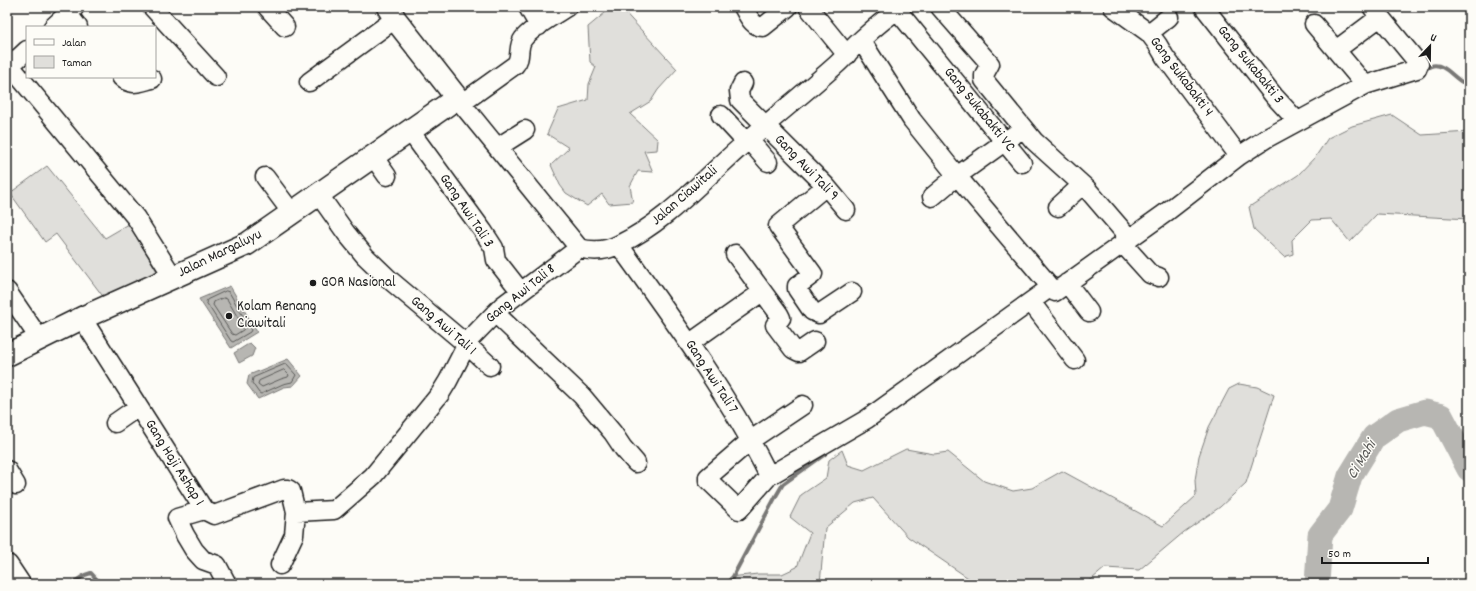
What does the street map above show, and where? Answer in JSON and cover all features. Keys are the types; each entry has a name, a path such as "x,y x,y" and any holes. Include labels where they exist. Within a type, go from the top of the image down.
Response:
{"main road":[{"path":"391,13 460,101"},
{"name":"Jalan Margaluyu","path":"7,355 38,338 247,244 410,131 460,101"},
{"path":"7,566 19,584"},
{"path":"7,579 12,584"}],"street":[{"path":"152,7 216,77"},
{"path":"267,7 285,27"},
{"path":"528,7 539,26"},
{"path":"567,7 523,39 520,46 518,62 515,65 460,101 579,248"},
{"path":"743,7 754,24 758,27 763,27 788,7"},
{"path":"808,7 847,55"},
{"path":"940,7 990,64 984,74 984,80 1034,141 1087,189 1150,274 1159,276"},
{"name":"Gang Sukabakti 4","path":"1113,7 1149,33 1158,44 1169,64 1239,156"},
{"name":"Gang Sukabakti 3","path":"1204,7 1274,96 1298,122"},
{"name":"Jalan Ciawitali","path":"579,248 604,250 619,245 663,218 765,125 847,55 861,40 900,9"},
{"name":"Gang Sukabakti VC","path":"900,9 936,57 1022,162"},
{"path":"803,405 751,440 708,477 708,480 739,510 769,476 867,419 1031,302 1127,242 1239,156 1267,138 1365,85 1417,69 1419,64 1376,12 1336,50"},
{"path":"309,82 391,13"},
{"path":"55,26 74,16"},
{"path":"1149,33 1169,16"},
{"path":"1314,24 1365,85"},
{"path":"861,40 912,120 957,176 1059,285 1089,312"},
{"path":"26,51 8,64 136,218 173,277"},
{"path":"122,78 128,83 134,84 152,78"},
{"name":"Gang Awi Tali 9","path":"743,83 739,91 739,98 826,186 846,210"},
{"path":"721,116 768,162"},
{"path":"932,197 957,176 1024,128"},
{"path":"498,147 525,130"},
{"name":"Gang Awi Tali 3","path":"410,131 483,231 494,248 496,260 521,292"},
{"path":"374,156 387,176"},
{"path":"265,177 292,213"},
{"path":"1058,207 1082,185"},
{"path":"826,186 778,226 812,274 797,286 797,289 812,311 818,314 852,292"},
{"name":"Gang Awi Tali 1","path":"319,194 346,233 365,256 391,281 490,366"},
{"name":"Gang Awi Tali 7","path":"619,245 690,343 751,440 769,476"},
{"name":"Gang Awi Tali 8","path":"296,512 334,510 373,476 440,394 466,344 495,313 579,248"},
{"path":"735,254 779,314 781,318 775,325 793,349 799,352 815,341"},
{"path":"7,291 38,338"},
{"path":"690,343 762,292"},
{"path":"779,314 803,298"},
{"path":"1031,302 1076,360"},
{"path":"495,313 582,396 636,463"},
{"name":"Gang Haji Ashap 1","path":"82,318 204,510 214,515 284,489 288,489 291,491 296,512"},
{"path":"115,423 138,407"},
{"path":"7,470 16,485"},
{"path":"204,510 177,518 194,550 203,560 217,565 227,584"},
{"path":"280,565 294,535 296,512"}],"green space":[{"path":"612,7 620,7 677,69 658,90 651,101 630,114 658,140 657,150 644,151 653,172 638,171 630,186 633,202 609,204 602,194 587,206 566,193 560,185 551,165 569,148 547,134 558,109 588,100 589,84 596,67 590,62 588,27"},
{"path":"1392,115 1422,135 1469,132 1469,219 1377,214 1350,242 1331,219 1312,220 1292,240 1293,254 1284,257 1254,229 1249,207 1298,175 1316,156 1328,138 1352,126"},
{"path":"47,166 105,238 129,224 158,273 105,299 56,234 45,242 10,193"},
{"path":"1239,384 1257,387 1274,395 1246,483 1220,507 1184,532 1139,570 1105,568 1086,584 977,584 908,537 873,498 855,503 825,528 820,584 725,584 730,577 758,574 782,574 797,567 810,533 790,517 801,495 826,478 829,460 842,450 848,465 864,470 906,449 934,454 948,452 984,481 1013,491 1032,488 1062,471 1163,526 1196,496 1195,480 1199,456 1209,427 1229,389"}],"water":[{"name":"Kolam Renang Ciawitali","path":"230,286 257,332 231,348 199,299"},
{"path":"250,343 255,348 252,356 239,363 234,353"},
{"path":"288,359 302,376 293,386 284,387 258,399 247,384 249,375"}],"waterway":[{"path":"1423,70 1435,65 1444,68 1462,82 1469,79"},
{"name":"Ci Mahi","path":"1317,584 1320,535 1340,509 1350,476 1374,437 1398,420 1425,412 1441,416 1469,469"},
{"path":"729,584 783,484 825,454"},
{"path":"71,584 91,573 101,584"}],"place":[{"name":"GOR Nasional","path":"313,283"},
{"name":"Kolam Renang Ciawitali","path":"229,316"}]}
